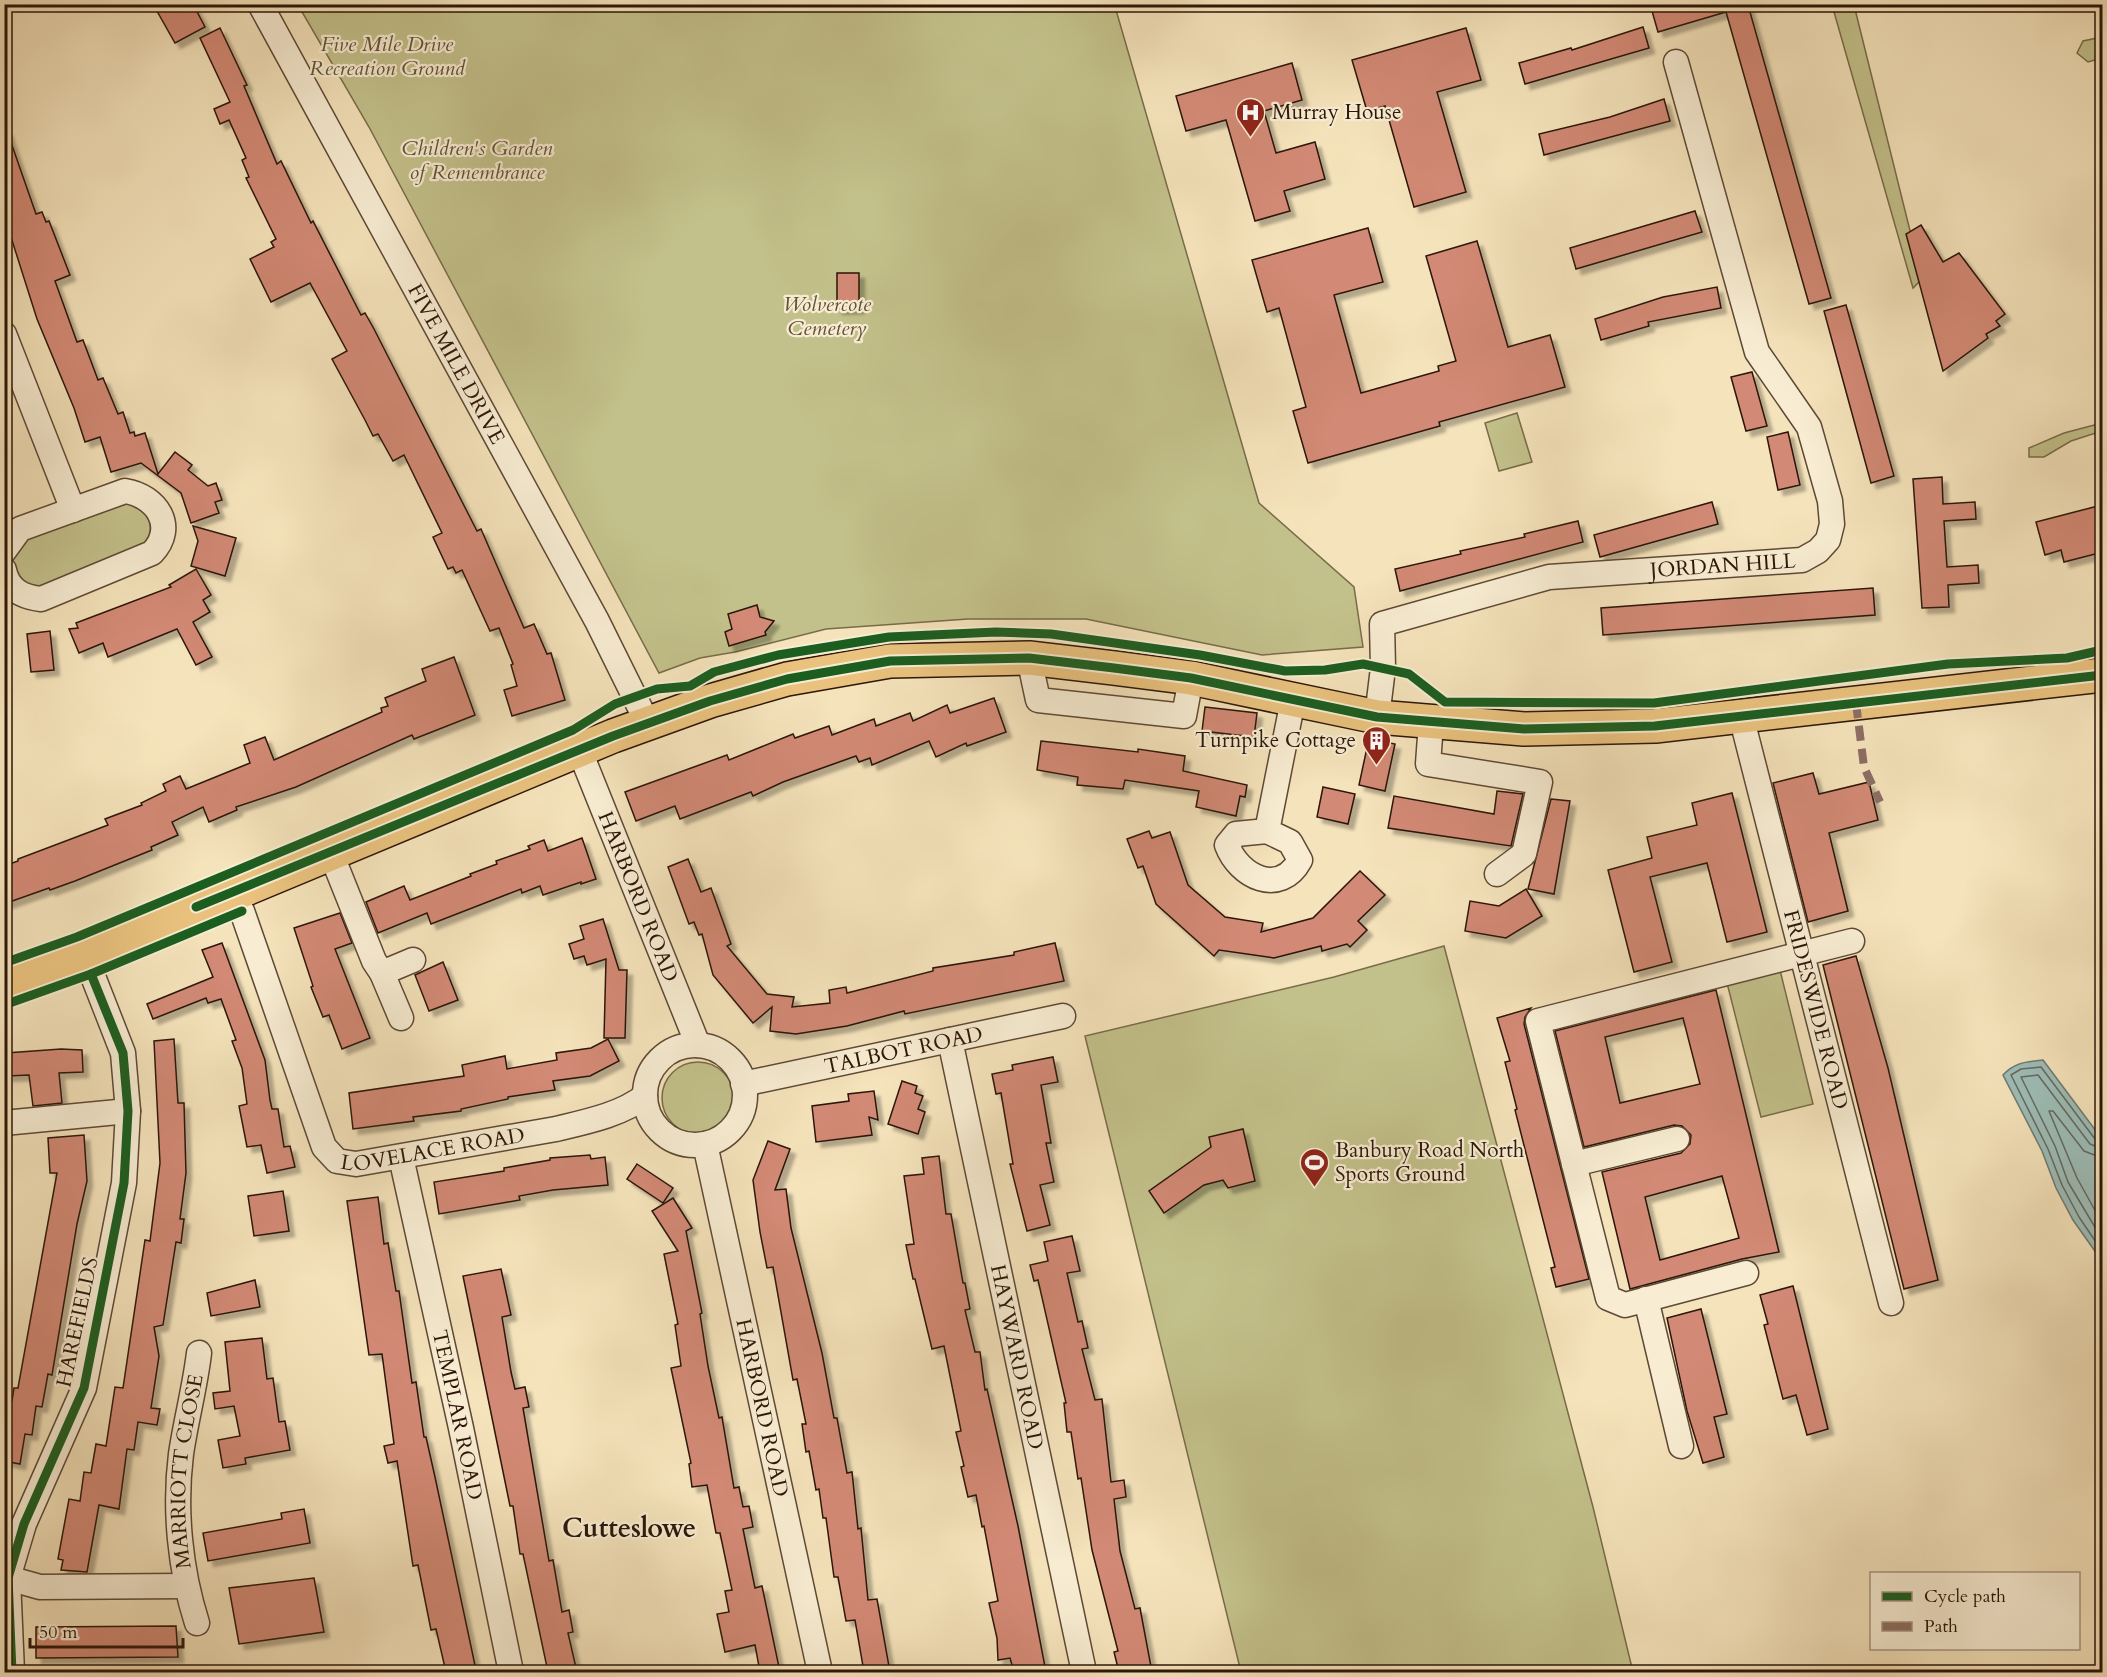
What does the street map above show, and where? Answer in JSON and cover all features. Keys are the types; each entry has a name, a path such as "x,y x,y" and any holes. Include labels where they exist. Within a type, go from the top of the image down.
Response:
{"main road":[{"path":"4,984 85,956 330,851 579,749 711,701 787,679 890,661 1029,658 1191,678 1377,717 1524,729 1655,726 2103,675"}],"street":[{"name":"FIVE MILE DRIVE","path":"260,4 591,610 648,724"},
{"name":"JORDAN HILL","path":"1377,717 1383,668 1382,624 1549,577 1802,560 1818,550 1828,540 1832,524 1830,501 1809,427 1757,352 1676,62"},
{"path":"4,333 73,510"},
{"path":"4,551 20,529 125,491 139,493 150,500 159,514 164,531 159,546 152,553 41,599 15,592 4,570"},
{"path":"1267,831 1293,700"},
{"name":"FRIDESWIDE ROAD","path":"1741,716 1891,1302"},
{"path":"1431,723 1428,764 1540,782 1524,854 1497,874"},
{"name":"HARBORD ROAD","path":"579,749 698,1045"},
{"path":"330,851 374,961 382,973 401,1018"},
{"name":"LOVELACE ROAD","path":"244,915 324,1146 337,1161 356,1164 401,1157 588,1121 635,1104 645,1096"},
{"path":"1746,1273 1625,1305 1608,1298 1538,1021 1852,941"},
{"name":"HAREFIELDS","path":"12,1672 8,1578 24,1524 84,1388 124,1183 128,1111 123,1053 85,956"},
{"path":"382,973 413,960"},
{"name":"TALBOT ROAD","path":"743,1084 1063,1016"},
{"name":"HAYWARD ROAD","path":"950,1040 1084,1672"},
{"path":"698,1045 725,1055 737,1068 743,1084 744,1106 737,1121 726,1133 705,1144 681,1143 663,1133 651,1119 645,1096 648,1077 657,1062 678,1048 698,1045"},
{"path":"4,1123 128,1111"},
{"path":"1574,1164 1677,1139"},
{"name":"HARBORD ROAD","path":"705,1144 820,1672"},
{"name":"TEMPLAR ROAD","path":"401,1157 461,1428 510,1672"},
{"path":"1646,1299 1681,1446"},
{"name":"MARRIOTT CLOSE","path":"197,1623 185,1586 179,1485 182,1453 199,1353"},
{"path":"8,1578 40,1587 185,1586"}],"green space":[{"name":"Wolvercote Cemetery","path":"298,5 1134,5 1116,10 1259,503 1354,587 1363,647 1262,655 1086,619 968,619 826,629 735,652 700,658 659,673 369,127"},
{"path":"1832,5 1854,5 1922,279 1913,288"},
{"path":"2102,37 2102,58 2088,62 2077,53 2083,41"},
{"path":"1517,413 1532,462 1499,471 1485,423"},
{"path":"2102,423 2102,431 2071,441 2044,457 2029,457 2029,448 2064,433"},
{"path":"123,501 141,505 147,516 150,535 146,547 42,589 21,581 13,566 12,550 22,538"},
{"name":"Banbury Road North Sports Ground","path":"1444,946 1593,1507 1633,1672 1241,1672 1085,1036 1334,977"},
{"path":"1779,966 1813,1104 1761,1117 1726,979"},
{"path":"705,1062 724,1072 732,1084 734,1098 732,1112 724,1124 712,1132 691,1134 672,1124 664,1112 662,1091 672,1072 684,1064"}],"water":[{"path":"2043,1060 2102,1139 2102,1257 2099,1257 2073,1220 2056,1188 2042,1151 2003,1075 2016,1065"}],"building":[{"path":"153,4 193,4 205,27 175,43"},
{"path":"1673,4 1736,4 1736,9 1748,5 1831,298 1809,304 1726,12 1658,32 1652,11"},
{"path":"1643,27 1649,48 1525,84 1519,63 1571,48 1572,50"},
{"path":"220,28 247,85 244,86 277,164 281,161 311,223 313,221 361,315 365,313 374,329 477,531 481,529 524,628 534,624 547,654 551,653 565,700 512,716 504,690 517,686 511,665 513,664 499,628 490,631 462,570 456,573 453,567 448,569 433,537 442,533 404,455 393,461 378,434 373,436 332,359 347,351 310,283 271,302 250,259 274,247 271,242 276,239 246,178 249,177 242,160 246,158 229,120 220,124 214,109 230,102 200,38"},
{"path":"1466,28 1481,80 1437,92 1466,192 1414,207 1385,106 1367,111 1352,60"},
{"name":"Murray House","path":"1292,63 1302,100 1264,111 1276,153 1315,142 1325,179 1284,191 1290,211 1255,221 1226,120 1186,131 1176,96"},
{"path":"1664,99 1670,121 1544,155 1539,134 1610,117"},
{"path":"4,131 7,131 36,214 42,212 46,222 49,221 70,275 55,281 77,342 83,340 98,380 103,378 118,414 123,412 130,433 134,432 135,436 145,433 158,474 175,452 192,465 188,470 208,486 216,483 222,500 215,502 219,513 191,523 181,493 141,463 111,472 100,437 85,442 74,408 37,319 10,234 4,236"},
{"path":"1695,211 1702,232 1576,269 1570,248"},
{"path":"1921,225 1943,262 1959,253 2005,314 1996,321 2000,326 1986,334 1988,338 1943,371 1906,234"},
{"path":"1368,228 1383,282 1334,295 1361,393 1439,371 1438,366 1456,361 1426,256 1477,241 1508,347 1550,335 1565,387 1439,422 1440,426 1308,463 1293,411 1306,407 1279,308 1267,312 1252,260"},
{"path":"837,273 859,273 859,308 837,309"},
{"path":"1717,287 1721,308 1648,322 1649,326 1601,340 1595,319 1663,297"},
{"path":"1846,305 1894,476 1871,483 1824,311"},
{"path":"1752,372 1767,426 1746,431 1731,377"},
{"path":"1788,432 1800,485 1778,490 1767,437"},
{"path":"1942,477 1943,504 1975,502 1976,519 1944,521 1947,567 1978,565 1979,583 1948,585 1949,607 1922,608 1913,479"},
{"path":"1712,502 1718,524 1600,557 1594,535"},
{"path":"2098,506 2103,523 2103,552 2064,562 2061,550 2045,555 2036,522"},
{"path":"1578,521 1583,542 1400,591 1395,569 1461,554 1460,551 1525,537 1524,534"},
{"path":"193,526 236,538 225,576 191,566 198,541"},
{"path":"196,569 211,595 203,600 210,612 193,622 212,657 196,665 177,629 108,657 103,643 79,653 69,629 78,628 76,623 171,587 169,585"},
{"path":"1873,588 1875,615 1603,635 1601,608"},
{"path":"757,605 760,617 774,621 765,632 766,635 729,646 725,632 732,629 728,614"},
{"path":"50,631 54,670 31,672 27,634"},
{"path":"454,657 475,715 414,739 412,735 296,787 236,807 237,810 209,822 203,807 172,822 178,835 151,847 152,850 75,881 4,904 4,866 108,825 105,819 142,805 141,803 166,791 163,784 180,776 186,789 250,763 244,745 265,737 274,760 382,712 381,708 388,706 385,698 426,681 422,669"},
{"path":"994,698 1006,732 967,746 966,743 936,757 929,741 872,765 870,758 859,762 856,756 783,782 753,796 751,792 680,819 675,806 636,821 625,792 727,755 729,760 793,734 795,738 829,726 832,735 874,719 876,726 910,713 913,721 947,705 950,713"},
{"path":"1205,707 1257,713 1254,737 1202,731"},
{"name":"Turnpike Cottage","path":"1376,740 1395,744 1385,791 1359,785 1368,743 1375,744"},
{"path":"1041,741 1138,752 1138,749 1185,756 1183,771 1247,785 1245,797 1240,796 1236,816 1196,807 1199,791 1125,780 1123,789 1077,785 1078,777 1037,770"},
{"path":"1813,773 1819,794 1869,782 1878,820 1829,833 1848,911 1808,922 1773,783"},
{"path":"1323,787 1355,794 1348,824 1317,817"},
{"path":"1497,791 1523,794 1511,846 1388,828 1394,796 1494,814"},
{"path":"1732,793 1767,932 1727,942 1707,863 1650,877 1672,962 1634,972 1608,870 1652,858 1647,837 1697,825 1692,803"},
{"path":"1551,799 1570,801 1554,894 1528,889"},
{"path":"1149,831 1152,838 1170,832 1188,885 1225,917 1263,923 1261,932 1313,918 1360,871 1385,895 1358,921 1367,930 1350,947 1347,944 1322,951 1321,946 1274,958 1219,950 1214,956 1156,904 1143,866 1138,868 1127,839"},
{"path":"582,838 596,879 581,884 581,882 543,895 540,886 522,893 521,889 431,924 427,913 378,933 366,902 404,886 410,900 471,876 470,874 497,864 496,861 530,849 528,846 544,840 548,851"},
{"path":"688,859 701,892 711,888 731,944 727,946 767,994 794,997 792,1007 830,1003 829,990 846,987 847,993 933,971 933,968 1014,955 1014,952 1055,943 1064,981 905,1014 904,1011 847,1026 796,1034 770,1031 772,1007 753,1023 713,975 702,934 699,935 694,922 689,924 668,867"},
{"path":"1526,889 1542,916 1506,938 1465,931 1470,901 1499,906"},
{"path":"340,913 352,943 335,949 370,1038 342,1049 329,1015 323,1017 311,987 313,986 294,928"},
{"path":"603,919 619,970 627,970 625,1038 604,1038 606,959 587,965 584,956 574,959 569,944 584,939 580,926"},
{"path":"222,943 265,1060 272,1109 278,1109 284,1147 290,1146 295,1167 267,1173 261,1145 247,1147 239,1106 247,1104 242,1068 232,1041 236,1040 221,999 208,1003 206,998 153,1019 147,1004 213,977 202,950"},
{"path":"1856,956 1888,1068 1938,1280 1904,1289 1823,965"},
{"path":"443,962 458,1000 429,1011 415,975"},
{"path":"1716,990 1779,1252 1742,1259 1630,1289 1602,1172 1681,1153 1690,1144 1691,1135 1682,1126 1674,1125 1584,1147 1555,1031","holes":["1683,1018 1700,1084 1620,1103 1605,1037","1722,1176 1739,1238 1660,1260 1645,1197"]},
{"path":"1531,1008 1525,1017 1524,1024 1589,1279 1556,1287 1551,1268 1555,1267 1505,1062 1510,1061 1497,1018"},
{"path":"174,1039 178,1103 184,1103 186,1173 180,1219 184,1219 181,1243 176,1242 163,1325 154,1327 159,1356 151,1408 160,1409 157,1425 138,1422 134,1450 127,1449 119,1509 99,1505 87,1572 61,1570 63,1560 58,1559 69,1499 80,1501 84,1472 91,1473 96,1444 106,1446 115,1387 123,1388 145,1240 150,1241 160,1163 154,1041"},
{"path":"608,1039 619,1061 590,1076 553,1081 555,1090 508,1097 508,1099 461,1109 461,1111 413,1117 414,1121 353,1129 349,1093 464,1076 462,1065 505,1056 507,1069 557,1060 556,1053 591,1048"},
{"path":"61,1049 82,1050 83,1072 59,1073 62,1103 33,1106 29,1075 7,1076 6,1053"},
{"path":"1053,1057 1058,1082 1041,1085 1051,1143 1046,1143 1054,1182 1040,1185 1050,1225 1027,1231 1010,1164 1013,1164 1001,1093 996,1094 992,1074 1013,1070 1012,1065"},
{"path":"902,1081 917,1086 915,1093 923,1096 918,1109 925,1112 918,1134 888,1124"},
{"path":"874,1091 878,1120 869,1117 872,1135 816,1142 812,1106 849,1101 848,1094"},
{"path":"1243,1129 1255,1181 1228,1188 1223,1180 1204,1185 1164,1213 1149,1191 1211,1147 1209,1137"},
{"path":"84,1135 87,1181 77,1224 52,1375 48,1374 42,1407 36,1406 32,1435 25,1434 20,1464 4,1461 6,1400 12,1401 14,1388 18,1388 57,1173 50,1173 48,1138"},
{"path":"768,1141 790,1149 775,1190 786,1189 791,1228 822,1353 834,1418 837,1418 847,1473 852,1472 858,1529 861,1528 868,1600 877,1599 890,1672 864,1672 855,1620 846,1621 838,1577 834,1577 826,1518 823,1518 819,1489 816,1490 809,1451 806,1452 802,1424 806,1424 797,1379 793,1380 773,1267 767,1268 760,1232 753,1180"},
{"path":"590,1155 591,1159 605,1157 608,1185 553,1190 519,1196 520,1200 439,1214 434,1182 504,1171 504,1168 550,1160 550,1158"},
{"path":"939,1156 946,1214 951,1214 970,1309 965,1310 975,1352 980,1352 985,1390 987,1389 1018,1526 1046,1672 1014,1672 1010,1658 998,1660 997,1638 989,1603 998,1601 976,1495 968,1497 961,1467 964,1466 956,1432 961,1431 944,1346 932,1349 915,1279 913,1279 906,1245 914,1244 904,1176 924,1174 922,1158"},
{"path":"637,1164 673,1188 663,1203 627,1179"},
{"path":"283,1191 289,1231 254,1236 248,1196"},
{"path":"378,1197 384,1244 388,1243 396,1291 399,1291 412,1383 416,1382 424,1437 426,1437 435,1477 476,1670 466,1672 446,1672 436,1629 431,1630 418,1565 413,1566 397,1461 388,1463 384,1446 394,1444 382,1354 369,1355 347,1201"},
{"path":"673,1198 692,1228 686,1231 702,1313 700,1314 708,1366 719,1418 722,1417 734,1488 739,1487 743,1507 749,1506 753,1527 743,1529 755,1588 762,1586 780,1672 760,1672 755,1645 725,1652 717,1614 729,1612 725,1591 732,1590 720,1533 716,1533 707,1485 692,1487 689,1464 691,1463 671,1368 681,1366 675,1325 678,1324 664,1254 678,1251 652,1211"},
{"path":"1072,1236 1080,1271 1067,1273 1078,1322 1082,1321 1088,1348 1082,1349 1095,1400 1102,1399 1111,1482 1124,1480 1126,1497 1114,1499 1120,1551 1135,1609 1140,1608 1152,1672 1119,1672 1114,1652 1118,1651 1092,1550 1081,1478 1078,1479 1071,1432 1067,1432 1064,1403 1066,1403 1038,1280 1034,1281 1030,1265 1048,1261 1044,1242"},
{"path":"501,1269 511,1315 502,1317 511,1372 515,1389 525,1387 529,1407 523,1408 549,1561 553,1560 562,1612 569,1610 573,1632 568,1633 577,1672 548,1672 523,1554 520,1554 513,1506 510,1506 463,1276"},
{"path":"255,1280 260,1307 211,1316 207,1293"},
{"path":"1793,1286 1828,1429 1807,1435 1796,1395 1783,1399 1764,1325 1768,1324 1760,1295"},
{"path":"1701,1309 1727,1414 1714,1417 1724,1457 1703,1463 1687,1411 1667,1318"},
{"path":"262,1338 267,1379 273,1378 279,1422 285,1421 290,1450 245,1458 246,1464 223,1468 218,1440 240,1436 234,1406 215,1409 213,1393 230,1391 225,1342"},
{"path":"304,1509 310,1543 208,1561 203,1533 282,1519 281,1513"},
{"path":"314,1578 324,1632 239,1644 229,1588"},
{"path":"176,1626 178,1657 36,1658 36,1627"}],"marked path":[{"path":"1856,703 1864,767 1880,802"}],"cycle path":[{"path":"4,963 77,937 573,730 615,704 657,689 690,686 714,672 778,655 889,637 996,632 1051,634 1200,655 1285,671 1325,670 1363,664 1409,674 1445,702 1654,703 1948,664 2067,658 2102,650"},
{"path":"196,907 613,736 710,701 787,679 890,661 1029,658 1191,678 1377,717 1524,729 1655,726 2102,675"},
{"path":"4,1005 91,974 242,911"},
{"path":"12,1672 8,1578 24,1524 84,1388 124,1183 128,1111 123,1053 91,974"}],"place":[{"name":"Murray House","path":"1251,138"},
{"name":"Turnpike Cottage","path":"1377,766"},
{"name":"Banbury Road North Sports Ground","path":"1314,1188"}],"district":[{"name":"Cutteslowe","path":"629,1528"}],"park label":[{"name":"Five Mile Drive Recreation Ground","path":"387,56"},
{"name":"Children's Garden of Remembrance","path":"477,160"}]}
